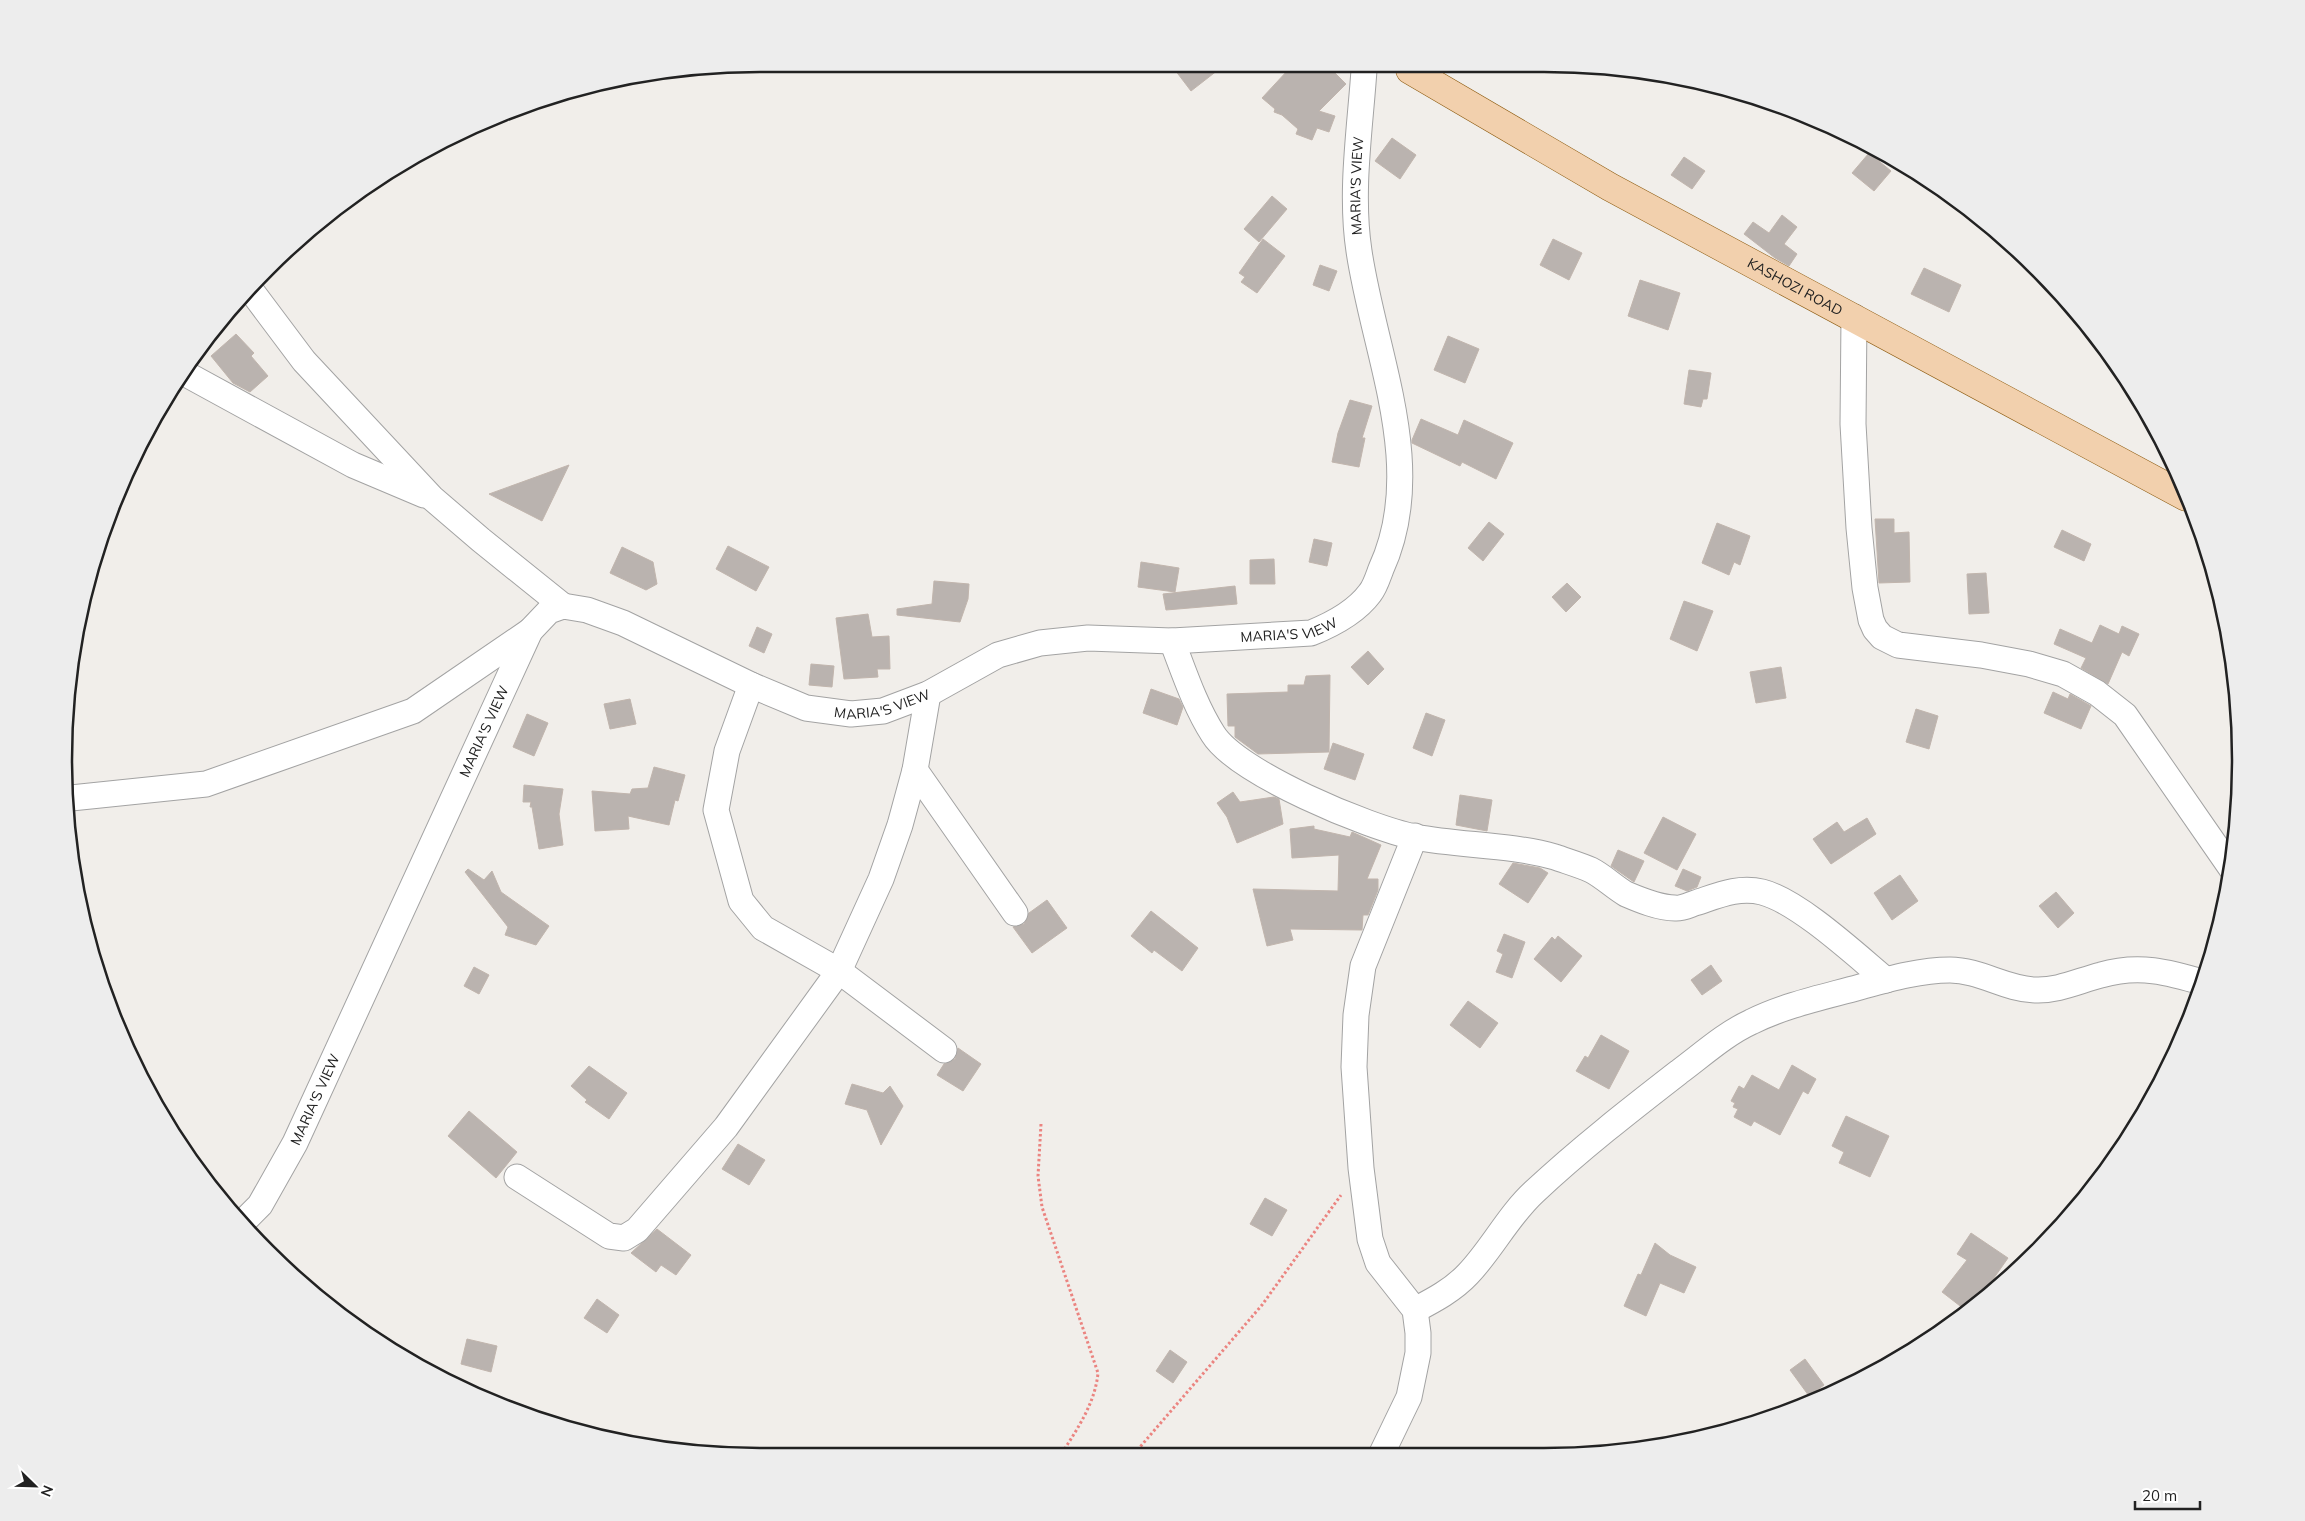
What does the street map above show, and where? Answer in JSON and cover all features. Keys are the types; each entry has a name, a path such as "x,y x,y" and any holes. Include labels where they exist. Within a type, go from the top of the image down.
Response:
{"main road":[{"name":"KASHOZI ROAD","path":"1413,72 1610,188 1854,317 2178,493"}],"street":[{"name":"MARIA'S VIEW","path":"247,1218 260,1206 295,1143 530,630 549,611 563,606 587,610 623,623 751,685 806,708 851,714 882,712 928,694 998,655 1040,643 1088,638 1172,641 1311,633 1353,608 1370,593 1389,552 1398,507 1399,460 1394,415 1358,250 1356,181 1364,72"},
{"path":"255,294 304,361 432,498 563,606"},
{"path":"1854,317 1853,424 1858,528 1865,588 1871,620 1875,629 1882,637 1898,645 1981,655 2029,664 2063,674 2097,693 2126,715 2225,860"},
{"path":"190,376 353,465 432,498"},
{"path":"74,798 206,784 413,711 530,630"},
{"path":"1172,641 1192,693 1213,735 1232,755 1299,792 1364,821 1415,836 1553,857 1591,870 1626,893 1656,905 1677,909 1722,893 1745,890 1763,892 1785,902 1821,926 1886,980"},
{"path":"751,685 727,751 716,810 741,901 763,928 839,971 944,1050"},
{"path":"517,1177 609,1236 624,1238 636,1230 726,1127 839,971 880,879 900,825 914,770 928,694"},
{"path":"914,770 1015,913"},
{"path":"1384,1448 1410,1397 1418,1353 1418,1333 1415,1310 1378,1263 1370,1239 1361,1168 1354,1067 1356,1015 1363,966 1415,836"},
{"path":"1415,1310 1450,1290 1468,1275 1502,1228 1531,1194 1565,1164 1709,1050 1750,1022 1800,1003 1886,980 1947,970 1969,971 2025,990 2050,991 2103,974 2142,968 2196,981"}],"path":[{"path":"1041,1124 1038,1176 1042,1206 1098,1373 1091,1405 1065,1448"},
{"path":"1139,1448 1262,1304 1361,1168"}],"building":[{"path":"1177,72 1215,72 1191,91"},
{"path":"1286,72 1334,72 1346,84 1319,111 1335,116 1329,132 1317,128 1312,140 1296,134 1298,129 1282,115 1274,112 1275,109 1262,98"},
{"path":"1392,138 1416,155 1400,179 1375,161"},
{"path":"1868,154 1891,171 1874,191 1852,173"},
{"path":"1684,157 1705,171 1692,189 1671,175"},
{"path":"1272,196 1287,209 1259,242 1244,229"},
{"path":"1782,215 1797,227 1784,244 1797,254 1789,266 1775,258 1744,234 1753,222 1769,233"},
{"path":"1263,239 1285,256 1257,293 1241,282 1245,277 1239,273"},
{"path":"1553,239 1582,253 1569,280 1540,265"},
{"path":"1320,265 1337,271 1329,291 1313,285"},
{"path":"1924,268 1961,285 1949,312 1911,294"},
{"path":"1640,280 1680,293 1668,330 1628,316"},
{"path":"236,334 254,353 251,356 268,376 250,392 233,383 211,356"},
{"path":"1448,336 1479,349 1465,383 1434,370"},
{"path":"1689,370 1711,373 1707,399 1703,399 1701,407 1684,404"},
{"path":"1350,400 1372,406 1362,438 1365,438 1359,467 1332,462 1338,433"},
{"path":"1421,419 1458,435 1464,420 1513,443 1496,479 1462,462 1460,466 1412,443"},
{"path":"569,465 542,521 489,494"},
{"path":"1875,519 1894,519 1894,533 1909,532 1910,582 1879,583"},
{"path":"1489,522 1504,534 1483,561 1468,548"},
{"path":"1717,523 1750,536 1740,565 1734,562 1729,575 1702,563"},
{"path":"2062,530 2091,544 2084,561 2054,547"},
{"path":"1314,539 1332,543 1327,566 1309,562"},
{"path":"728,546 769,567 756,591 716,569"},
{"path":"622,547 653,562 657,584 646,590 610,573"},
{"path":"1274,559 1275,584 1250,584 1250,560"},
{"path":"1141,562 1179,568 1175,592 1138,587"},
{"path":"1986,573 1989,613 1969,614 1967,574"},
{"path":"934,581 969,584 968,599 960,622 897,615 897,609 932,604"},
{"path":"1567,583 1581,597 1566,612 1552,597"},
{"path":"1235,586 1237,604 1166,610 1163,594"},
{"path":"1684,601 1713,611 1697,651 1670,639"},
{"path":"868,614 872,637 889,636 890,669 877,669 878,677 844,679 836,618"},
{"path":"2100,625 2119,634 2122,626 2139,634 2129,656 2122,652 2108,684 2081,668 2086,658 2054,644 2060,629 2092,643"},
{"path":"757,627 772,634 764,653 749,646"},
{"path":"1368,651 1384,669 1368,685 1351,667"},
{"path":"811,664 834,666 832,687 809,685"},
{"path":"1781,667 1786,698 1756,703 1750,672"},
{"path":"1330,675 1329,752 1258,754 1235,737 1235,726 1228,726 1227,694 1288,692 1288,685 1304,685 1306,676"},
{"path":"1151,689 1179,699 1183,707 1177,725 1143,713"},
{"path":"2053,692 2068,699 2070,694 2091,706 2081,729 2044,713"},
{"path":"630,699 636,724 610,729 604,704"},
{"path":"1916,709 1938,716 1929,749 1906,742"},
{"path":"1426,713 1445,720 1432,756 1413,748"},
{"path":"527,714 548,723 534,756 513,747"},
{"path":"1333,743 1364,754 1355,780 1324,769"},
{"path":"654,767 685,775 678,801 675,800 669,825 628,816 629,829 595,831 592,791 630,794 632,789 648,788"},
{"path":"524,785 563,789 559,814 563,845 539,849 532,807 530,807 531,802 523,802"},
{"path":"1233,792 1240,802 1274,797 1279,799 1283,824 1237,843 1227,817 1217,803"},
{"path":"1460,795 1492,800 1487,831 1456,825"},
{"path":"1663,817 1696,834 1677,870 1644,853"},
{"path":"1867,818 1876,834 1831,864 1813,839 1837,822 1844,832"},
{"path":"1314,826 1314,829 1350,837 1352,832 1381,845 1367,879 1378,879 1378,890 1368,915 1363,915 1362,930 1290,929 1293,940 1267,946 1253,889 1338,891 1339,855 1292,858 1290,829"},
{"path":"1618,850 1644,861 1634,882 1611,866"},
{"path":"1513,863 1540,868 1548,873 1528,903 1499,884"},
{"path":"468,869 484,880 492,871 501,892 549,926 536,945 505,935 508,927 465,872"},
{"path":"1683,869 1701,877 1697,887 1687,891 1675,886"},
{"path":"1900,875 1918,901 1892,920 1874,893"},
{"path":"2056,892 2074,913 2058,928 2039,906"},
{"path":"1047,900 1067,928 1032,953 1013,927 1024,924 1029,913"},
{"path":"1151,911 1198,948 1182,971 1154,950 1152,953 1131,936"},
{"path":"1504,934 1525,942 1512,978 1496,972 1503,954 1497,951"},
{"path":"1558,936 1582,956 1561,982 1534,959 1552,937 1555,940"},
{"path":"1711,965 1722,981 1702,995 1691,980"},
{"path":"474,967 489,975 479,994 464,986"},
{"path":"1468,1001 1498,1023 1480,1048 1450,1025"},
{"path":"1601,1035 1629,1051 1609,1089 1576,1071 1585,1056 1588,1058"},
{"path":"958,1048 981,1064 963,1091 937,1075 944,1064 955,1059"},
{"path":"1792,1065 1816,1079 1808,1094 1803,1091 1780,1135 1754,1121 1751,1126 1734,1117 1738,1109 1733,1107 1735,1103 1731,1101 1739,1086 1744,1089 1752,1075 1779,1090"},
{"path":"589,1066 627,1093 609,1119 585,1102 587,1100 571,1086"},
{"path":"852,1084 883,1093 890,1086 903,1106 881,1145 867,1110 845,1104"},
{"path":"469,1111 517,1152 496,1178 448,1136"},
{"path":"1846,1116 1889,1136 1870,1177 1839,1163 1844,1152 1832,1146"},
{"path":"738,1144 765,1160 749,1185 722,1169"},
{"path":"1265,1198 1287,1210 1272,1236 1250,1224"},
{"path":"657,1229 691,1255 676,1275 661,1265 656,1272 631,1253"},
{"path":"1971,1233 2008,1258 1989,1285 1962,1307 1942,1292 1967,1260 1957,1254"},
{"path":"1655,1243 1670,1255 1696,1267 1684,1293 1660,1283 1646,1316 1624,1306 1638,1274 1641,1275"},
{"path":"597,1299 619,1315 607,1333 584,1318"},
{"path":"467,1339 497,1346 491,1372 461,1364"},
{"path":"1170,1350 1187,1362 1173,1383 1156,1371"},
{"path":"1805,1359 1824,1385 1809,1396 1790,1370"}]}
